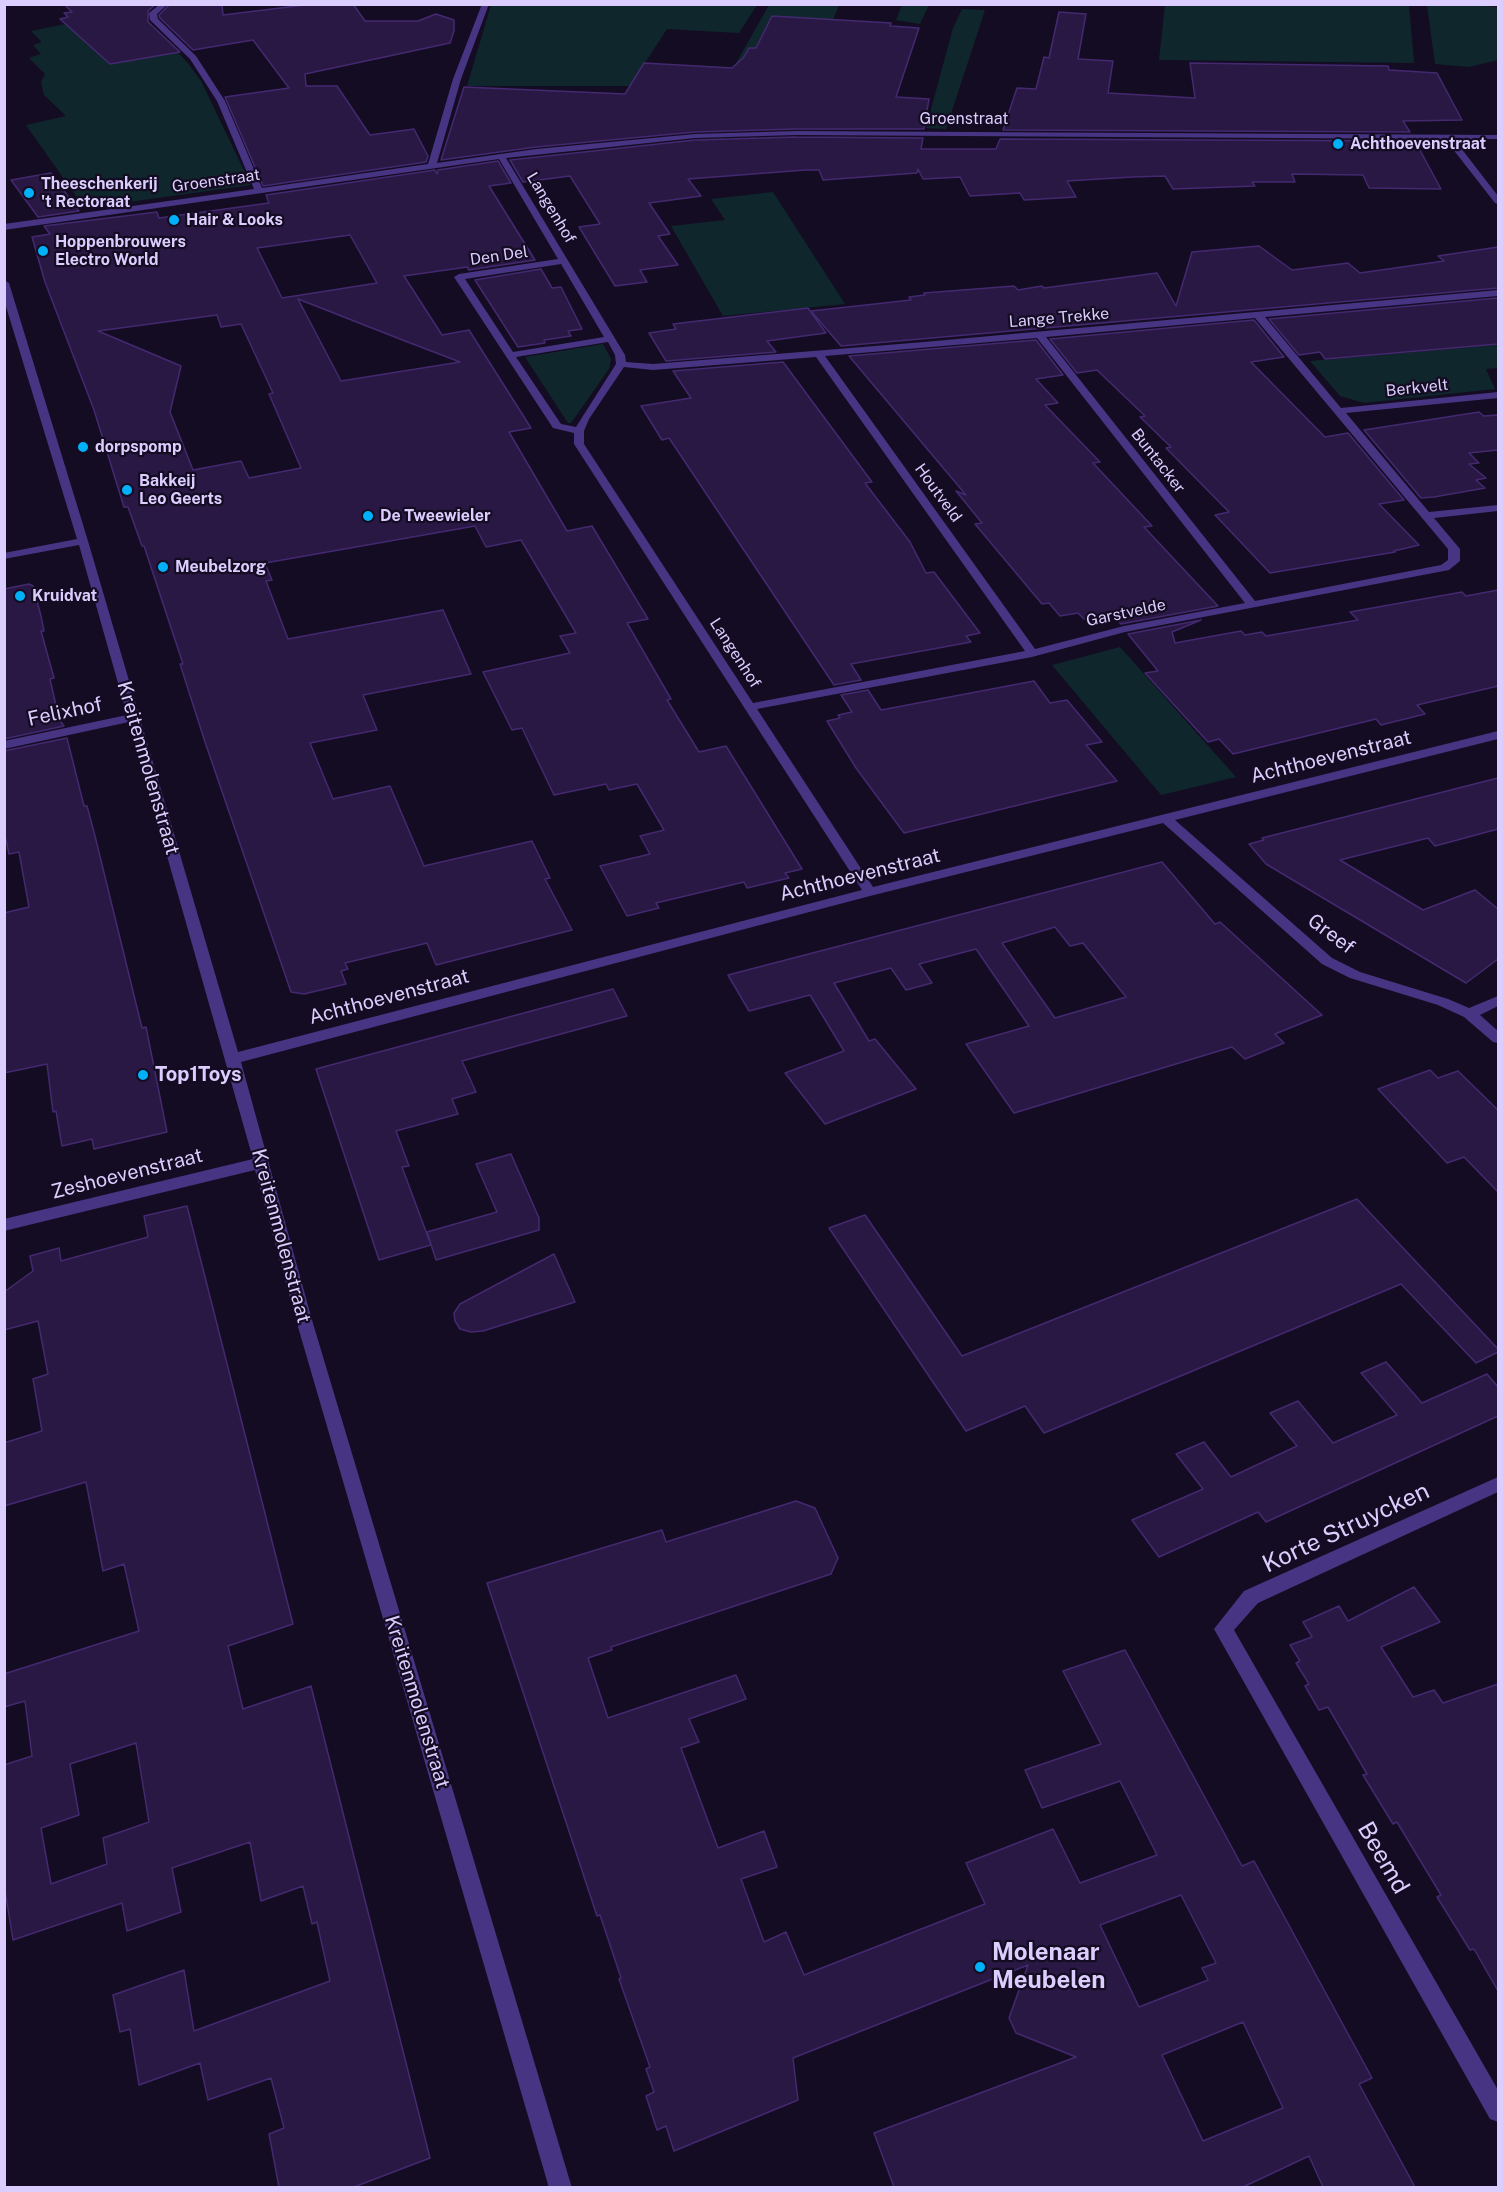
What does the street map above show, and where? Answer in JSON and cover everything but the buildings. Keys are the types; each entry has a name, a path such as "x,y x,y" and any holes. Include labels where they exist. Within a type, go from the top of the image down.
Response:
{"street":[{"path":"165,4 152,15 193,58 221,100 259,190"},
{"path":"432,165 457,79 486,4"},
{"name":"Groenstraat","path":"4,227 501,156 648,140 745,134 1498,137"},
{"path":"1448,136 1498,201"},
{"name":"Langenhof","path":"501,156 620,355 621,364"},
{"name":"Den Del","path":"511,355 459,277 564,261"},
{"name":"Kreitenmolenstraat","path":"4,283 83,542 233,1059 307,1332 561,2187"},
{"name":"Lange Trekke","path":"621,364 653,367 818,354 1498,293"},
{"path":"1258,315 1426,516 1498,508"},
{"name":"Buntacker","path":"1040,335 1253,605"},
{"path":"610,339 511,355 557,426 579,431 584,419 621,364"},
{"name":"Houtveld","path":"818,354 1032,653"},
{"name":"Berkvelt","path":"1338,411 1498,395"},
{"name":"Langenhof","path":"579,431 579,444 870,892"},
{"name":"Garstvelde","path":"750,707 1032,653 1125,629 1445,568 1454,561 1454,549 1426,516"},
{"path":"4,556 83,542"},
{"name":"Felixhof","path":"4,745 133,717"},
{"name":"Achthoevenstraat","path":"233,1059 870,892 1498,735"},
{"name":"Greef","path":"1165,818 1326,961 1355,975 1443,1002 1469,1014 1498,1038"},
{"path":"1469,1014 1498,1001"},
{"name":"Zeshoevenstraat","path":"4,1225 260,1163"},
{"name":"Korte Struycken","path":"1223,1629 1251,1597 1498,1484"},
{"name":"Beemd","path":"1223,1629 1498,2111"}],"green space":[{"path":"902,4 929,5 920,24 896,20"},
{"path":"491,5 757,5 739,33 667,29 630,86 467,86"},
{"path":"769,5 839,5 827,35 735,65"},
{"path":"1165,5 1409,5 1414,63 1159,60"},
{"path":"1427,5 1498,7 1498,60 1469,67 1435,64"},
{"path":"962,9 985,10 946,129 926,128 953,28"},
{"path":"130,11 139,12 187,62 201,81 251,185 78,209 78,199 26,125 66,116 44,95 41,82 45,74 29,58 41,54 33,45 42,42 31,31"},
{"path":"773,192 845,304 723,316 671,226 725,220 711,199"},
{"path":"603,344 611,359 609,369 571,423 568,423 525,357"},
{"path":"1496,345 1498,368 1486,369 1495,389 1364,403 1340,396 1310,361"},
{"path":"1120,647 1236,777 1161,795 1052,665"}],"place":[{"name":"Achthoevenstraat","path":"1338,144"},
{"name":"Theeschenkerij 't Rectoraat","path":"29,193"},
{"name":"Hair & Looks","path":"174,220"},
{"name":"Hoppenbrouwers Electro World","path":"43,251"},
{"name":"dorpspomp","path":"83,447"},
{"name":"Bakkeij Leo Geerts","path":"127,490"},
{"name":"De Tweewieler","path":"368,516"},
{"name":"Meubelzorg","path":"163,567"},
{"name":"Kruidvat","path":"20,596"},
{"name":"Top1Toys","path":"143,1075"},
{"name":"Molenaar Meubelen","path":"980,1967"}]}
